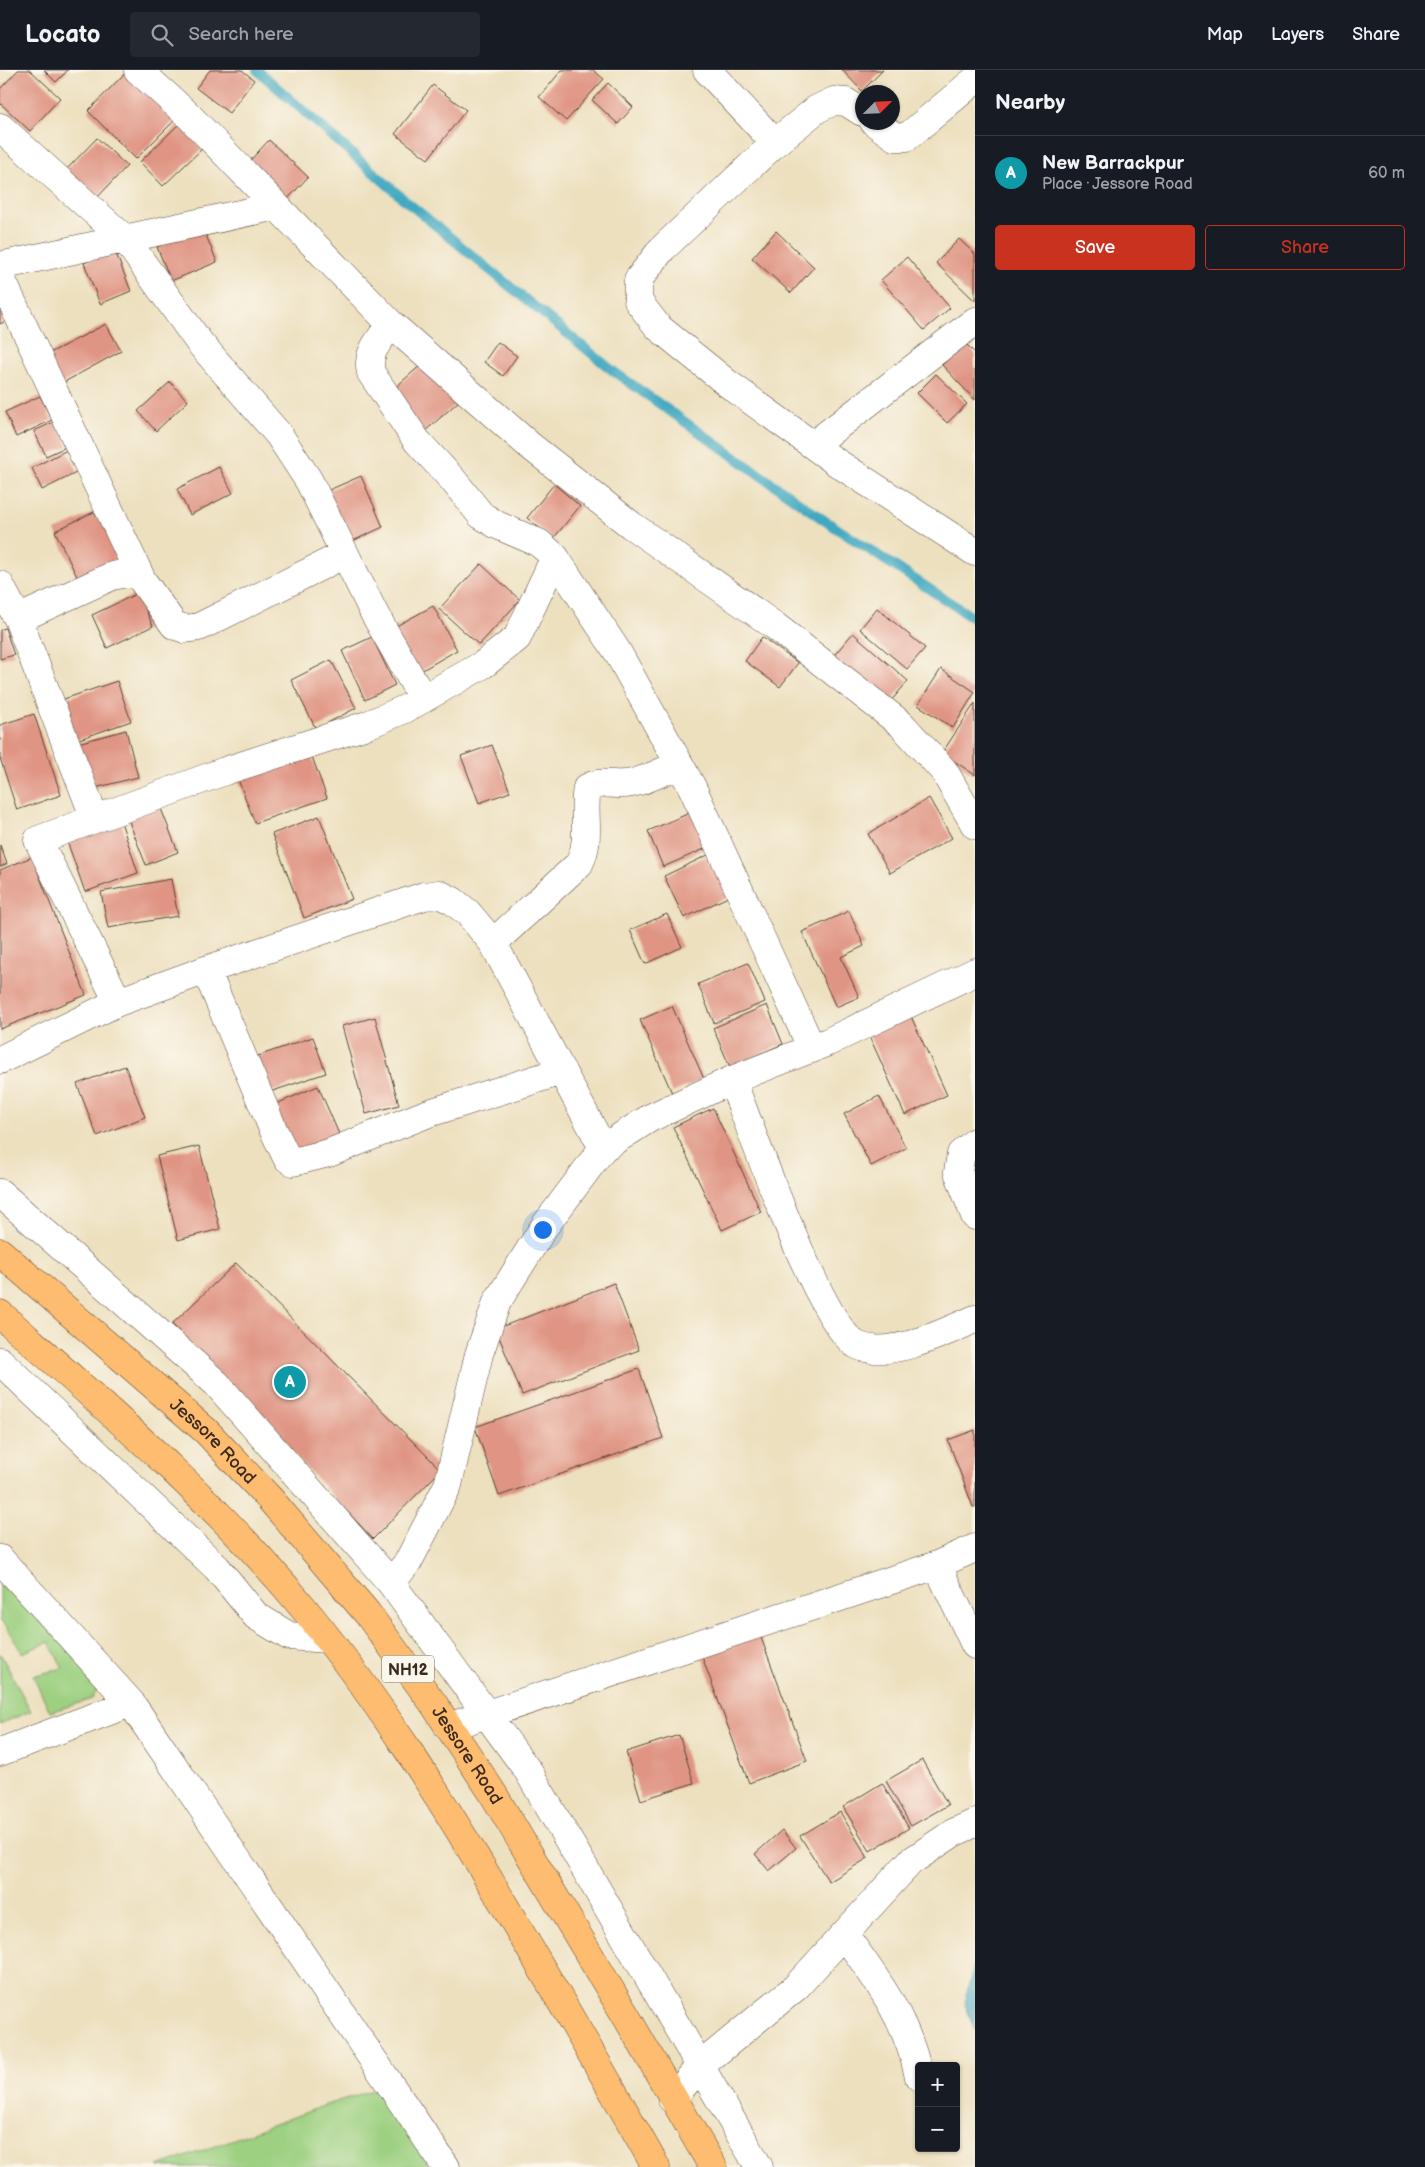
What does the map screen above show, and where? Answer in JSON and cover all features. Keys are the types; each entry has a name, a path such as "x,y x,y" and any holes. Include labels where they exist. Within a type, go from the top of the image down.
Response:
{"highway":[{"name":"Jessore Road","path":"0,1252 206,1431 264,1492 367,1613 497,1800 626,2016 713,2167"},
{"name":"NH12","path":"0,1314 165,1460 241,1539 301,1605 328,1639 416,1762 539,1963 656,2167"}],"street":[{"path":"138,70 186,114 391,324 536,451 631,525 775,626 901,724 944,771 975,825"},
{"path":"707,70 775,143"},
{"path":"885,130 895,137 907,137 975,80"},
{"path":"855,108 846,102 834,101 817,109 775,143 662,249 638,280 638,302 658,327 727,383 813,445 975,552"},
{"path":"0,127 126,240 199,342 279,435 309,481 374,613 423,699"},
{"path":"0,266 276,206"},
{"path":"0,276 142,580 174,625 185,629 200,627 345,554"},
{"path":"813,445 975,321"},
{"path":"391,324 373,350 368,362 371,373 417,441 453,480 481,515 497,525 539,543 555,557 617,651 701,805 812,1049"},
{"path":"118,1002 38,840 225,771 367,724 405,709 484,664 517,638 555,557"},
{"path":"18,619 112,576 133,572 142,580"},
{"path":"0,585 18,619 95,819"},
{"path":"493,943 579,864 586,852 587,835 584,801 587,788 596,783 630,784 680,764"},
{"path":"0,1060 118,1002 424,896 439,894 453,901 468,913 493,943 603,1148"},
{"path":"206,970 273,1129 287,1158 293,1162 329,1153 426,1114 562,1071"},
{"path":"391,1583 408,1562 448,1485 479,1354 497,1302 544,1227 603,1148 650,1118 732,1080 812,1049 975,972"},
{"path":"732,1080 810,1277 838,1326 858,1346 881,1349 922,1342 975,1319"},
{"path":"975,1142 961,1154 958,1172 975,1216"},
{"path":"0,1192 216,1383 391,1583 528,1771 759,2167"},
{"path":"0,1361 216,1568 256,1616 289,1636 328,1639"},
{"path":"448,1727 937,1565 975,1548"},
{"path":"0,1559 131,1703 446,2167"},
{"path":"937,1565 975,1645"},
{"path":"0,1752 131,1703"},
{"path":"672,2098 700,2066 796,1987 910,1862 953,1833 975,1823"},
{"path":"844,1934 886,1993 906,2031 916,2062"}],"green space":[{"path":"0,1571 100,1684 92,1699 50,1712 33,1676 63,1668 49,1642 22,1653 6,1626 0,1621"},
{"path":"0,1653 31,1711 0,1724"},
{"path":"385,2086 427,2161 426,2167 158,2167 326,2105"}],"water":[{"path":"975,1962 975,2030 964,2002"}],"building":[{"path":"18,70 30,70 60,98 30,131 0,103 0,89"},
{"path":"44,70 68,70 56,82"},
{"path":"210,70 242,70 254,80 229,113 196,88"},
{"path":"562,70 593,70 604,79 566,121 539,97"},
{"path":"842,70 883,70 868,85 856,85"},
{"path":"127,71 175,120 136,159 88,111"},
{"path":"608,83 633,107 618,124 592,100"},
{"path":"433,85 466,110 428,159 395,134"},
{"path":"179,124 202,149 163,186 140,162"},
{"path":"97,138 127,166 95,200 65,171"},
{"path":"269,140 308,177 285,202 246,165"},
{"path":"203,228 217,262 171,281 157,247"},
{"path":"776,231 814,267 791,293 752,258"},
{"path":"959,239 975,254 975,301 936,263"},
{"path":"115,251 131,291 100,304 84,263"},
{"path":"907,257 950,308 924,330 881,280"},
{"path":"0,308 6,321 0,324"},
{"path":"106,324 121,351 57,386 42,357"},
{"path":"498,342 517,356 503,376 484,362"},
{"path":"965,343 975,353 975,400 942,365"},
{"path":"423,363 458,402 423,433 388,394"},
{"path":"936,374 967,404 947,423 917,393"},
{"path":"170,382 188,401 156,431 138,411"},
{"path":"40,396 52,420 16,437 5,412"},
{"path":"56,421 68,446 46,456 34,431"},
{"path":"67,450 78,472 42,490 32,468"},
{"path":"219,467 233,493 190,515 177,489"},
{"path":"361,476 383,527 344,545 320,494"},
{"path":"554,484 580,506 553,539 527,518"},
{"path":"98,510 122,560 79,581 55,531"},
{"path":"481,564 520,600 479,645 439,609"},
{"path":"138,593 153,626 107,648 92,615"},
{"path":"433,606 457,650 412,676 387,631"},
{"path":"877,608 925,648 907,669 860,629"},
{"path":"5,628 14,655 0,659 0,630"},
{"path":"853,633 908,681 885,708 830,660"},
{"path":"372,637 395,685 365,700 342,651"},
{"path":"762,637 798,663 780,687 745,661"},
{"path":"331,660 356,708 316,729 291,680"},
{"path":"941,669 975,692 953,728 918,705"},
{"path":"117,681 131,721 71,742 58,701"},
{"path":"975,703 975,775 942,753"},
{"path":"34,714 61,795 17,810 0,758 0,725"},
{"path":"126,730 138,777 87,790 74,744"},
{"path":"492,745 510,792 479,803 461,756"},
{"path":"310,751 327,798 255,823 237,777"},
{"path":"929,798 952,838 890,873 868,834"},
{"path":"160,806 178,852 146,865 128,819"},
{"path":"694,811 709,847 663,867 648,831"},
{"path":"319,816 352,899 304,918 272,834"},
{"path":"120,819 138,873 85,892 66,838"},
{"path":"0,845 7,864 0,867"},
{"path":"710,854 730,896 684,918 664,876"},
{"path":"32,857 86,995 0,1029 0,870"},
{"path":"171,879 178,916 108,928 101,892"},
{"path":"849,911 864,946 841,957 859,997 836,1007 802,932"},
{"path":"667,914 682,947 645,964 630,930"},
{"path":"748,963 765,1002 714,1023 698,984"},
{"path":"767,1005 783,1044 730,1067 713,1028"},
{"path":"672,1006 704,1079 672,1093 640,1020"},
{"path":"909,1012 947,1095 905,1115 867,1031"},
{"path":"375,1017 399,1105 366,1114 342,1026"},
{"path":"313,1037 326,1073 264,1094 252,1058"},
{"path":"125,1066 145,1117 97,1136 77,1084"},
{"path":"318,1086 339,1134 289,1155 269,1107"},
{"path":"879,1096 906,1148 871,1166 844,1114"},
{"path":"713,1108 761,1212 722,1230 673,1127"},
{"path":"199,1146 220,1229 178,1240 157,1156"},
{"path":"236,1263 441,1470 373,1539 172,1324"},
{"path":"614,1283 639,1350 522,1395 496,1329"},
{"path":"639,1369 663,1438 499,1496 475,1427"},
{"path":"975,1430 975,1507 973,1507 948,1440"},
{"path":"760,1635 807,1761 749,1783 702,1657"},
{"path":"679,1735 694,1783 641,1800 626,1752"},
{"path":"922,1760 948,1805 911,1826 886,1781"},
{"path":"882,1783 909,1828 870,1851 843,1807"},
{"path":"840,1812 868,1858 829,1882 800,1836"},
{"path":"782,1830 796,1848 769,1871 755,1854"}],"waterway":[{"path":"257,70 407,202 613,371 821,518 975,619"}],"place":[{"name":"New Barrackpur","path":"290,1382"}]}
